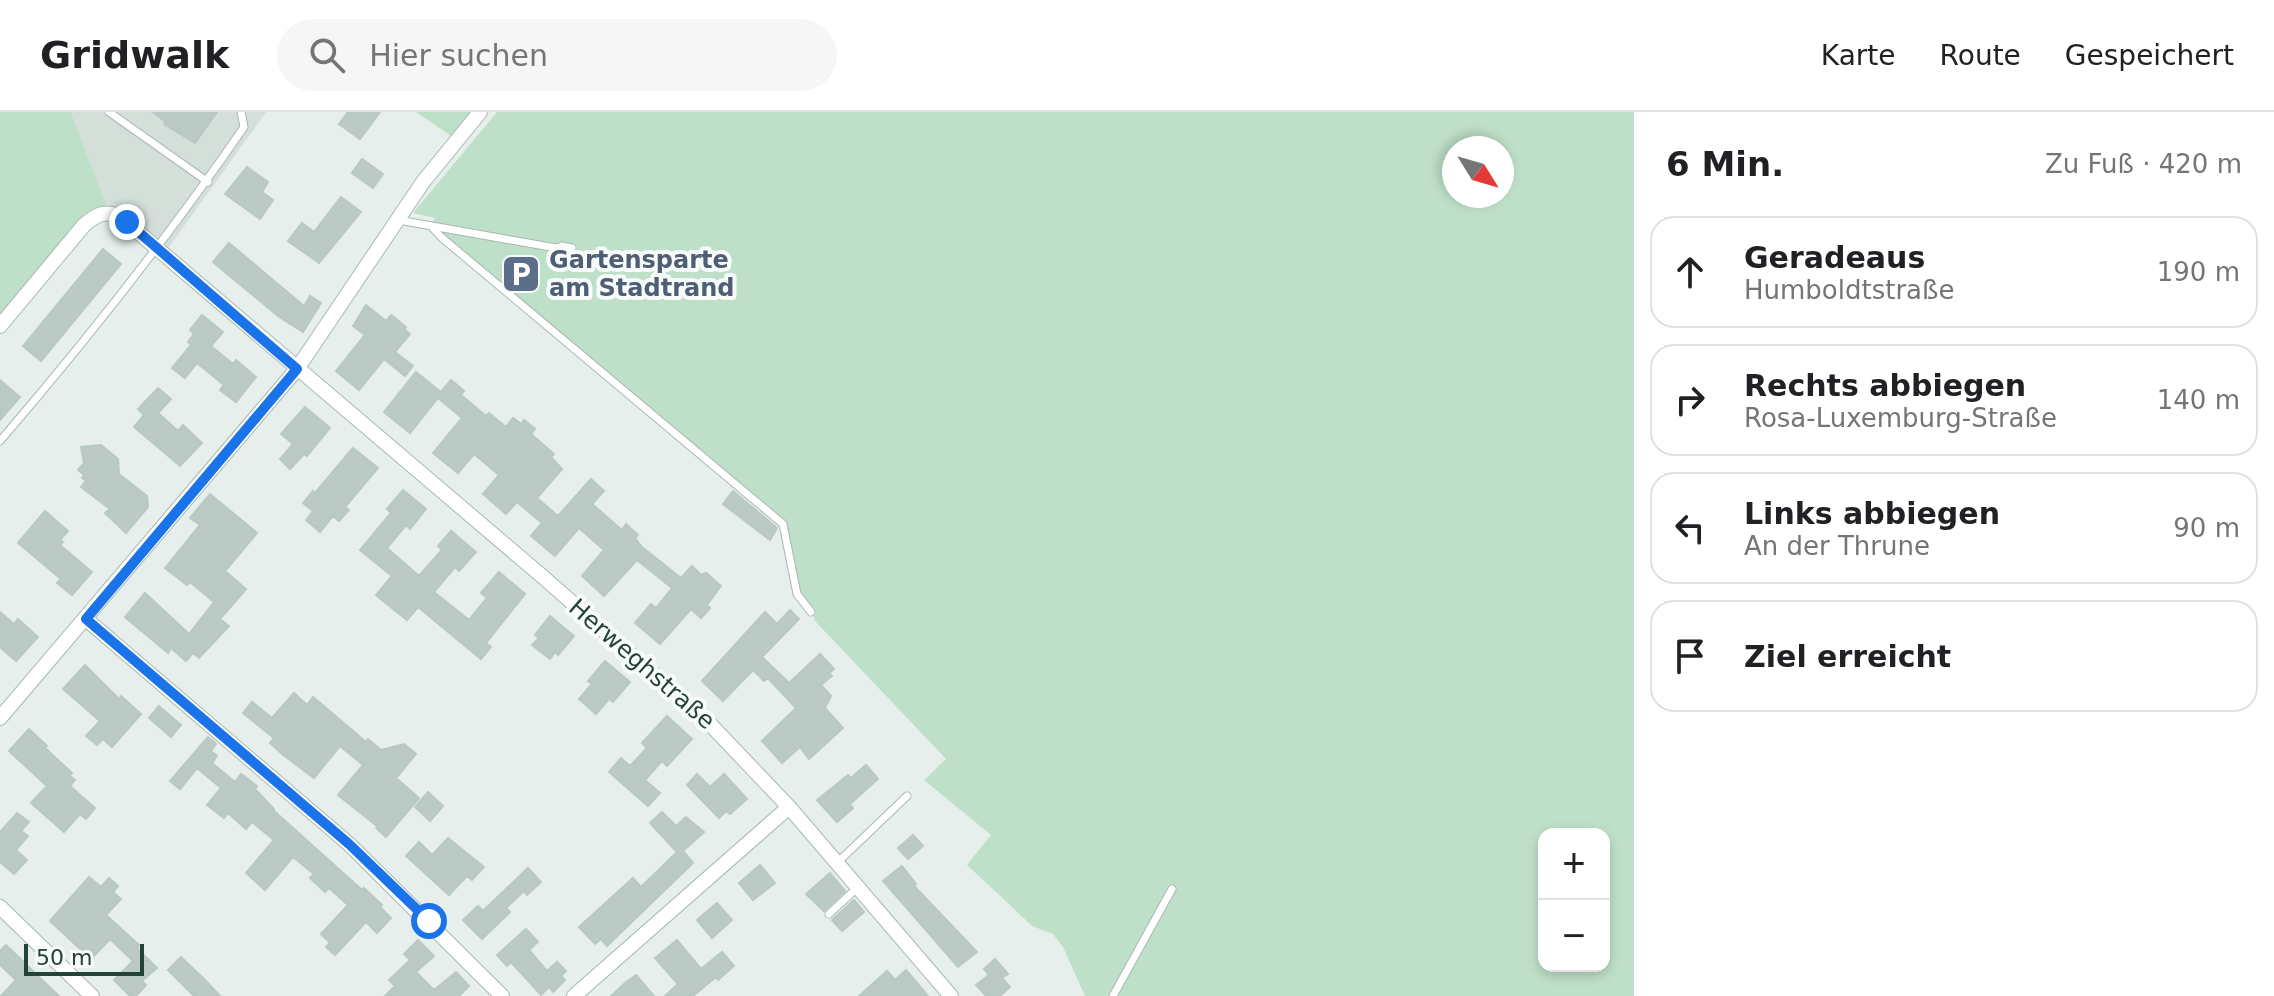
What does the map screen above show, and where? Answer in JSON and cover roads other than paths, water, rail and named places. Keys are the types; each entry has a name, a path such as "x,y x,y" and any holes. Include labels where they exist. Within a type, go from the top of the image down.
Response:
{"street":[{"path":"0,718 297,369 423,182 480,112"},
{"name":"Herweghstraße","path":"0,326 84,225 96,215 109,212 119,216 714,727 838,862 951,996"},
{"path":"86,619 349,844 502,996"},
{"path":"574,996 789,807"},
{"path":"0,907 92,996"}],"lane":[{"path":"109,112 208,182"},
{"path":"0,441 208,182 244,127 241,112"},
{"path":"396,220 556,248 572,248"},
{"path":"431,226 783,524 797,594 811,612"},
{"path":"838,862 907,796"},
{"path":"829,914 859,887"},
{"path":"1113,996 1172,889"}],"place":[{"name":"Gartensparte am Stadtrand","path":"521,274"}]}
